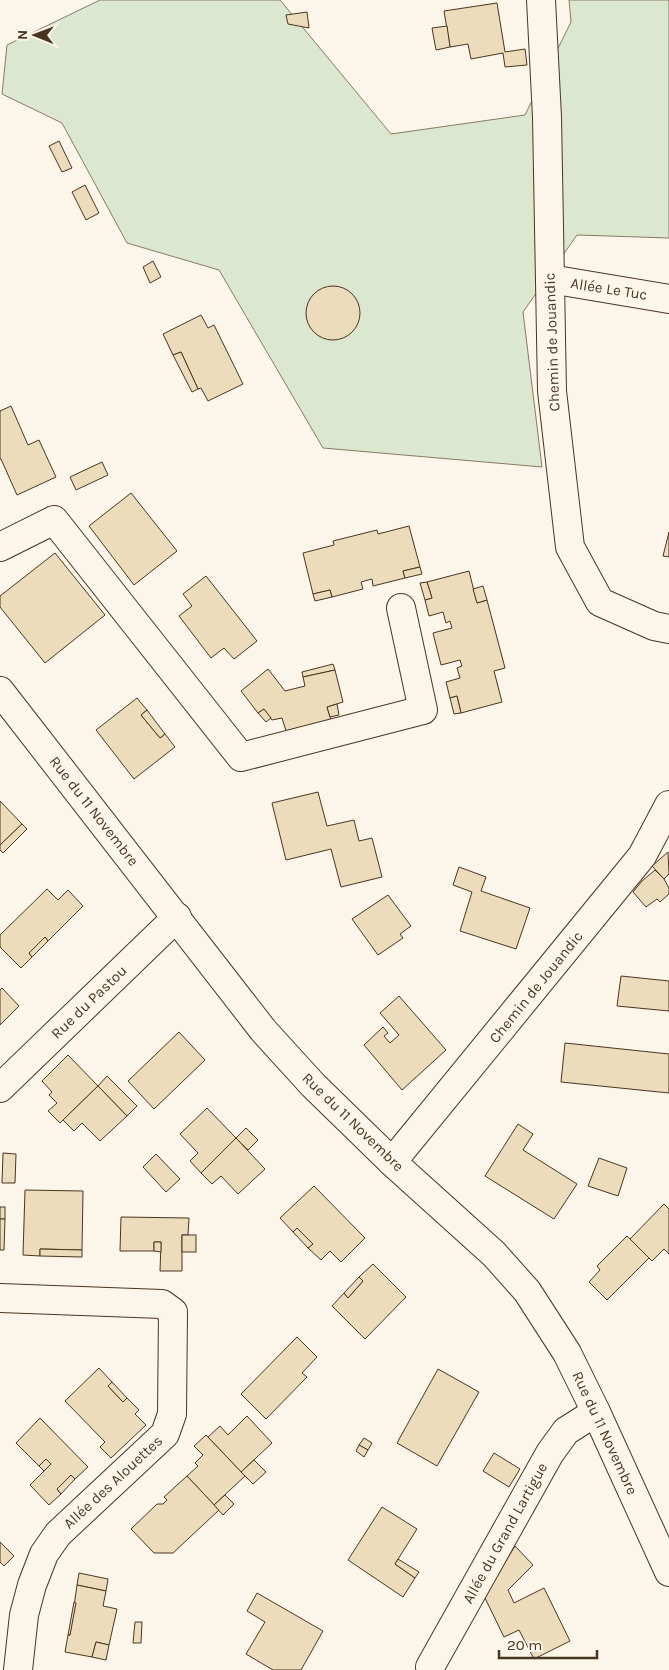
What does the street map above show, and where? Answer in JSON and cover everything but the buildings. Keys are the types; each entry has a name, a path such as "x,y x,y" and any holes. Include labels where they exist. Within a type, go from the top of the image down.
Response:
{"street":[{"name":"Chemin de Jouandic","path":"541,0 547,117 552,391 570,547 600,602 654,626 669,629"},
{"name":"Allée Le Tuc","path":"550,279 669,299"},
{"path":"0,547 54,520 242,757 423,710 400,608"},
{"name":"Rue du 11 Novembre","path":"0,691 263,1030 313,1085 392,1162 494,1254 527,1291 567,1353 669,1572"},
{"name":"Chemin de Jouandic","path":"392,1162 642,856 669,805"},
{"name":"Rue du Pastou","path":"0,1088 177,917"},
{"name":"Allée des Alouettes","path":"0,1298 162,1304 173,1312 172,1414 166,1434 58,1534 44,1554 32,1585 24,1616 18,1670"},
{"name":"Allée du Grand Lartigue","path":"430,1667 550,1454 566,1431 596,1412"}],"green space":[{"path":"100,0 280,0 391,134 525,115 571,22 569,0 669,0 669,238 577,235 523,312 542,467 323,448 219,270 127,243 62,123 2,94 7,45"}]}
